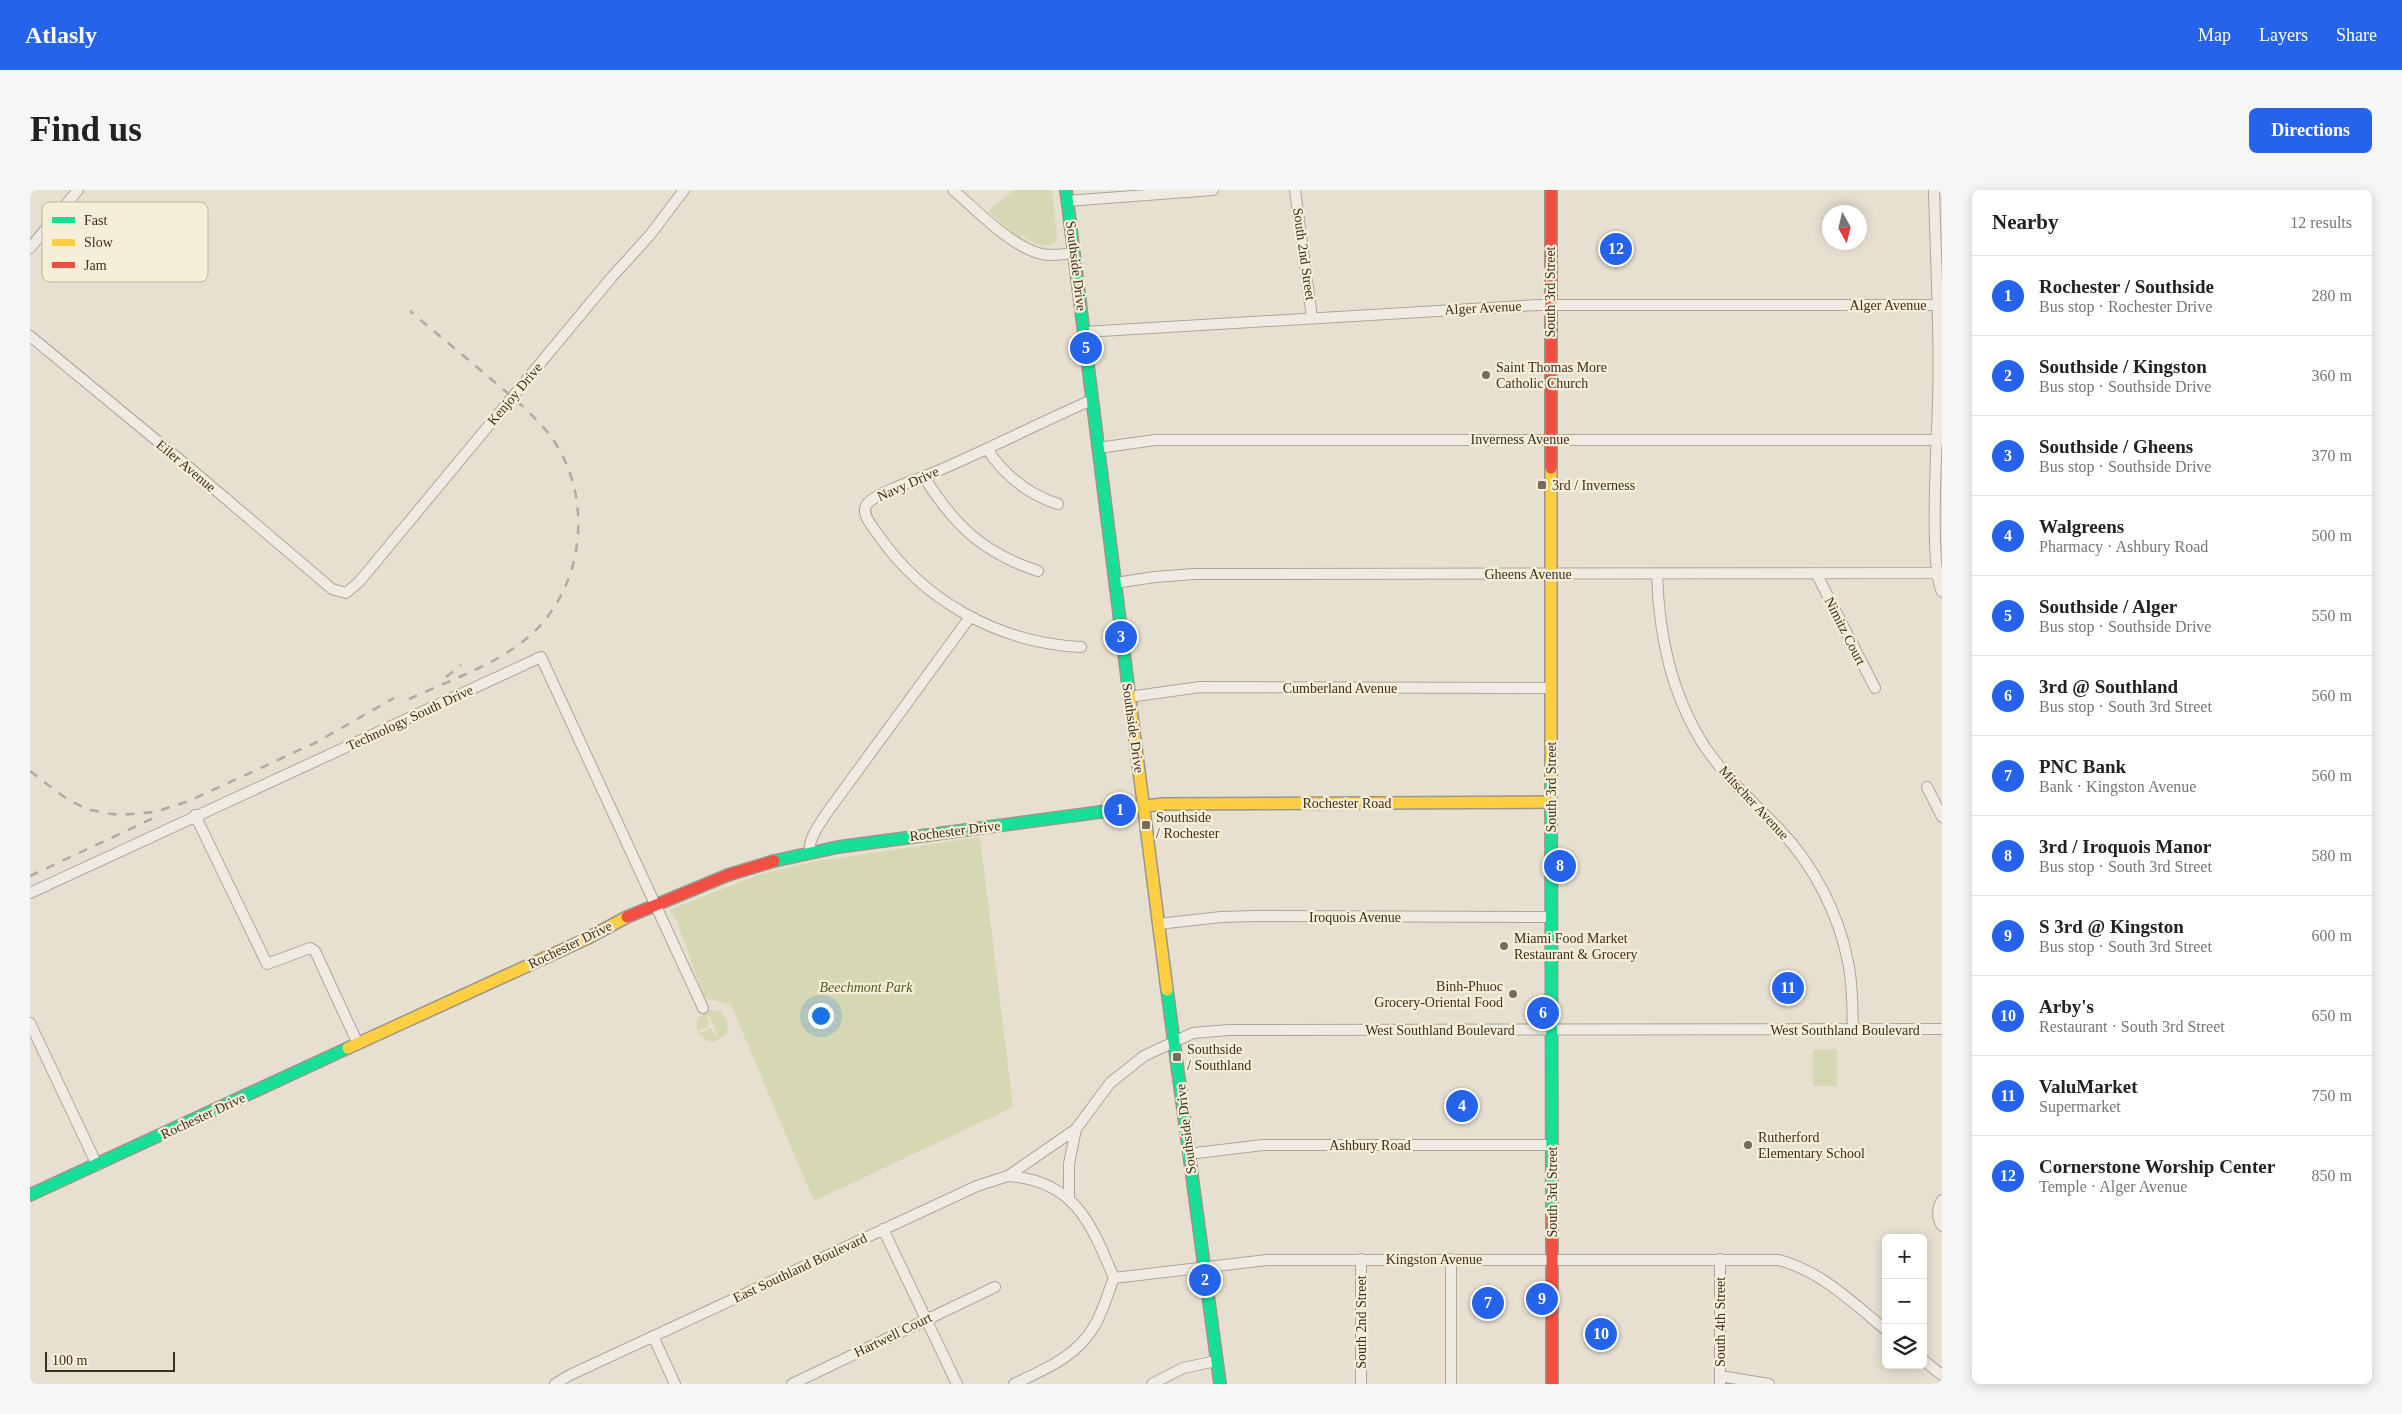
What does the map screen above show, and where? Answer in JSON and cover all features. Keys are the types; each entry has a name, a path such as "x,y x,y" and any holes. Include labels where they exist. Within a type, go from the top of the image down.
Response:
{"street":[{"path":"68,202 78,190"},
{"name":"Kenjoy Drive","path":"343,594 350,591 359,582 611,278 650,236 684,190"},
{"path":"953,190 1024,248 1039,254 1074,253"},
{"path":"1067,195 1213,190"},
{"name":"South 2nd Street","path":"1294,190 1312,318"},
{"name":"South 3rd Street","path":"1550,190 1552,1384"},
{"path":"1934,190 1940,305 1940,573 1938,584 1942,592"},
{"name":"Southside Drive","path":"1067,195 1158,924 1220,1384"},
{"path":"30,248 42,234"},
{"name":"Alger Avenue","path":"1084,332 1550,305 1940,305"},
{"name":"Eiler Avenue","path":"30,336 178,458 332,590 343,594"},
{"name":"Navy Drive","path":"1082,647 1038,642 995,629 970,617 938,596 900,563 867,519 865,507 868,502 884,494 1092,400"},
{"name":"Inverness Avenue","path":"1098,448 1156,440 1939,440"},
{"path":"987,449 999,467 1023,488 1058,504"},
{"path":"924,477 942,506 960,526 995,552 1019,565 1038,571"},
{"name":"Nimitz Court","path":"1816,573 1875,688"},
{"name":"Gheens Avenue","path":"1115,583 1194,574 1940,573"},
{"name":"Mitscher Avenue","path":"1657,574 1659,613 1667,660 1682,702 1696,731 1720,767 1737,788 1794,847 1816,880 1833,912 1848,962 1853,1030"},
{"path":"810,851 809,847 826,814 970,617"},
{"name":"Technology South Drive","path":"30,893 195,815 372,737 541,658 657,905"},
{"name":"Cumberland Avenue","path":"1129,697 1200,687 1551,688"},
{"path":"1927,786 1942,817"},
{"name":"Rochester Road","path":"1144,807 1163,804 1551,802"},
{"name":"Rochester Drive","path":"30,1195 586,939 616,922 728,874 810,851 1144,807"},
{"path":"195,815 267,964 302,949 310,948 315,951 358,1044"},
{"path":"657,905 704,1008"},
{"name":"Iroquois Avenue","path":"1158,924 1221,917 1256,916 1552,917"},
{"path":"30,1023 98,1165"},
{"name":"West Southland Boulevard","path":"1042,1151 1076,1128 1097,1098 1126,1068 1157,1048 1193,1033 1230,1030 1942,1029"},
{"path":"1069,1197 1069,1164 1076,1128"},
{"name":"Ashbury Road","path":"1188,1154 1263,1145 1552,1145"},
{"name":"East Southland Boulevard","path":"555,1384 570,1375 883,1229 977,1186 1008,1176 1042,1151"},
{"path":"1008,1176 1036,1181 1069,1197 1098,1239 1114,1278 1098,1320 1078,1348 1067,1357 1014,1384"},
{"path":"1942,1200 1938,1209 1938,1218 1942,1226"},
{"path":"883,1229 957,1384"},
{"name":"South 2nd Street","path":"1361,1259 1361,1384"},
{"path":"1451,1259 1451,1384"},
{"name":"South 4th Street","path":"1720,1259 1720,1380"},
{"name":"Kingston Avenue","path":"1114,1278 1268,1260 1779,1260 1800,1267 1822,1279 1882,1327"},
{"name":"Hartwell Court","path":"792,1384 994,1287"},
{"path":"653,1336 675,1384"},
{"path":"1152,1384 1183,1368 1216,1361"},
{"path":"1927,1363 1942,1375"},
{"path":"1720,1380 1769,1384"}],"green space":[{"path":"1015,190 1052,190 1057,241 1053,244 1044,245 1030,241 1022,235 1021,237 1029,243 1016,235 988,211"},
{"name":"Beechmont Park","path":"980,837 1013,1107 814,1201 731,1005 704,998 676,919 669,910 758,875 812,862"},
{"path":"708,1010 720,1011 728,1021 727,1033 715,1042 707,1041 698,1034 710,1028 716,1036 718,1035 709,1016 707,1017 709,1026 697,1032 697,1019"},
{"path":"1837,1049 1837,1086 1813,1086 1813,1050"}],"railway":[{"path":"409,699 485,665 526,639 547,618 562,593 573,566 578,537 578,508 572,479 561,452 544,428 511,396 410,311"},
{"path":"446,677 461,665"},
{"path":"30,771 68,800 90,810 118,815 155,812 189,801 317,742 394,698"},
{"path":"30,876 160,815"}],"traffic: fast":[{"path":"1066,190 1129,693"},
{"path":"1551,776 1552,1210"},
{"path":"774,861 838,847 1130,808"},
{"path":"1167,990 1220,1384"},
{"path":"30,1195 348,1048"}],"traffic: slow":[{"path":"1551,468 1551,776"},
{"path":"1129,693 1167,990"},
{"path":"1130,808 1163,804 1551,802"},
{"path":"348,1048 586,939 627,917"}],"traffic: jam":[{"path":"1551,190 1551,468"},
{"path":"627,917 728,875 774,861"},
{"path":"1552,1210 1552,1384"}],"place":[{"name":"Cornerstone Worship Center","path":"1616,249"},
{"name":"Southside / Alger","path":"1086,348"},
{"name":"Saint Thomas More Catholic Church","path":"1486,375"},
{"name":"3rd / Inverness","path":"1542,485"},
{"name":"Southside / Gheens","path":"1121,637"},
{"name":"Rochester / Southside","path":"1120,810"},
{"name":"Southside / Rochester","path":"1146,825"},
{"name":"3rd / Iroquois Manor","path":"1560,866"},
{"name":"Miami Food Market Restaurant & Grocery","path":"1504,946"},
{"name":"ValuMarket","path":"1788,988"},
{"name":"Binh-Phuoc Grocery-Oriental Food","path":"1513,994"},
{"name":"3rd @ Southland","path":"1543,1013"},
{"name":"Southside / Southland","path":"1177,1057"},
{"name":"Walgreens","path":"1462,1106"},
{"name":"Rutherford Elementary School","path":"1748,1145"},
{"name":"Southside / Kingston","path":"1205,1280"},
{"name":"S 3rd @ Kingston","path":"1542,1299"},
{"name":"PNC Bank","path":"1488,1303"},
{"name":"Arby's","path":"1601,1334"}]}
